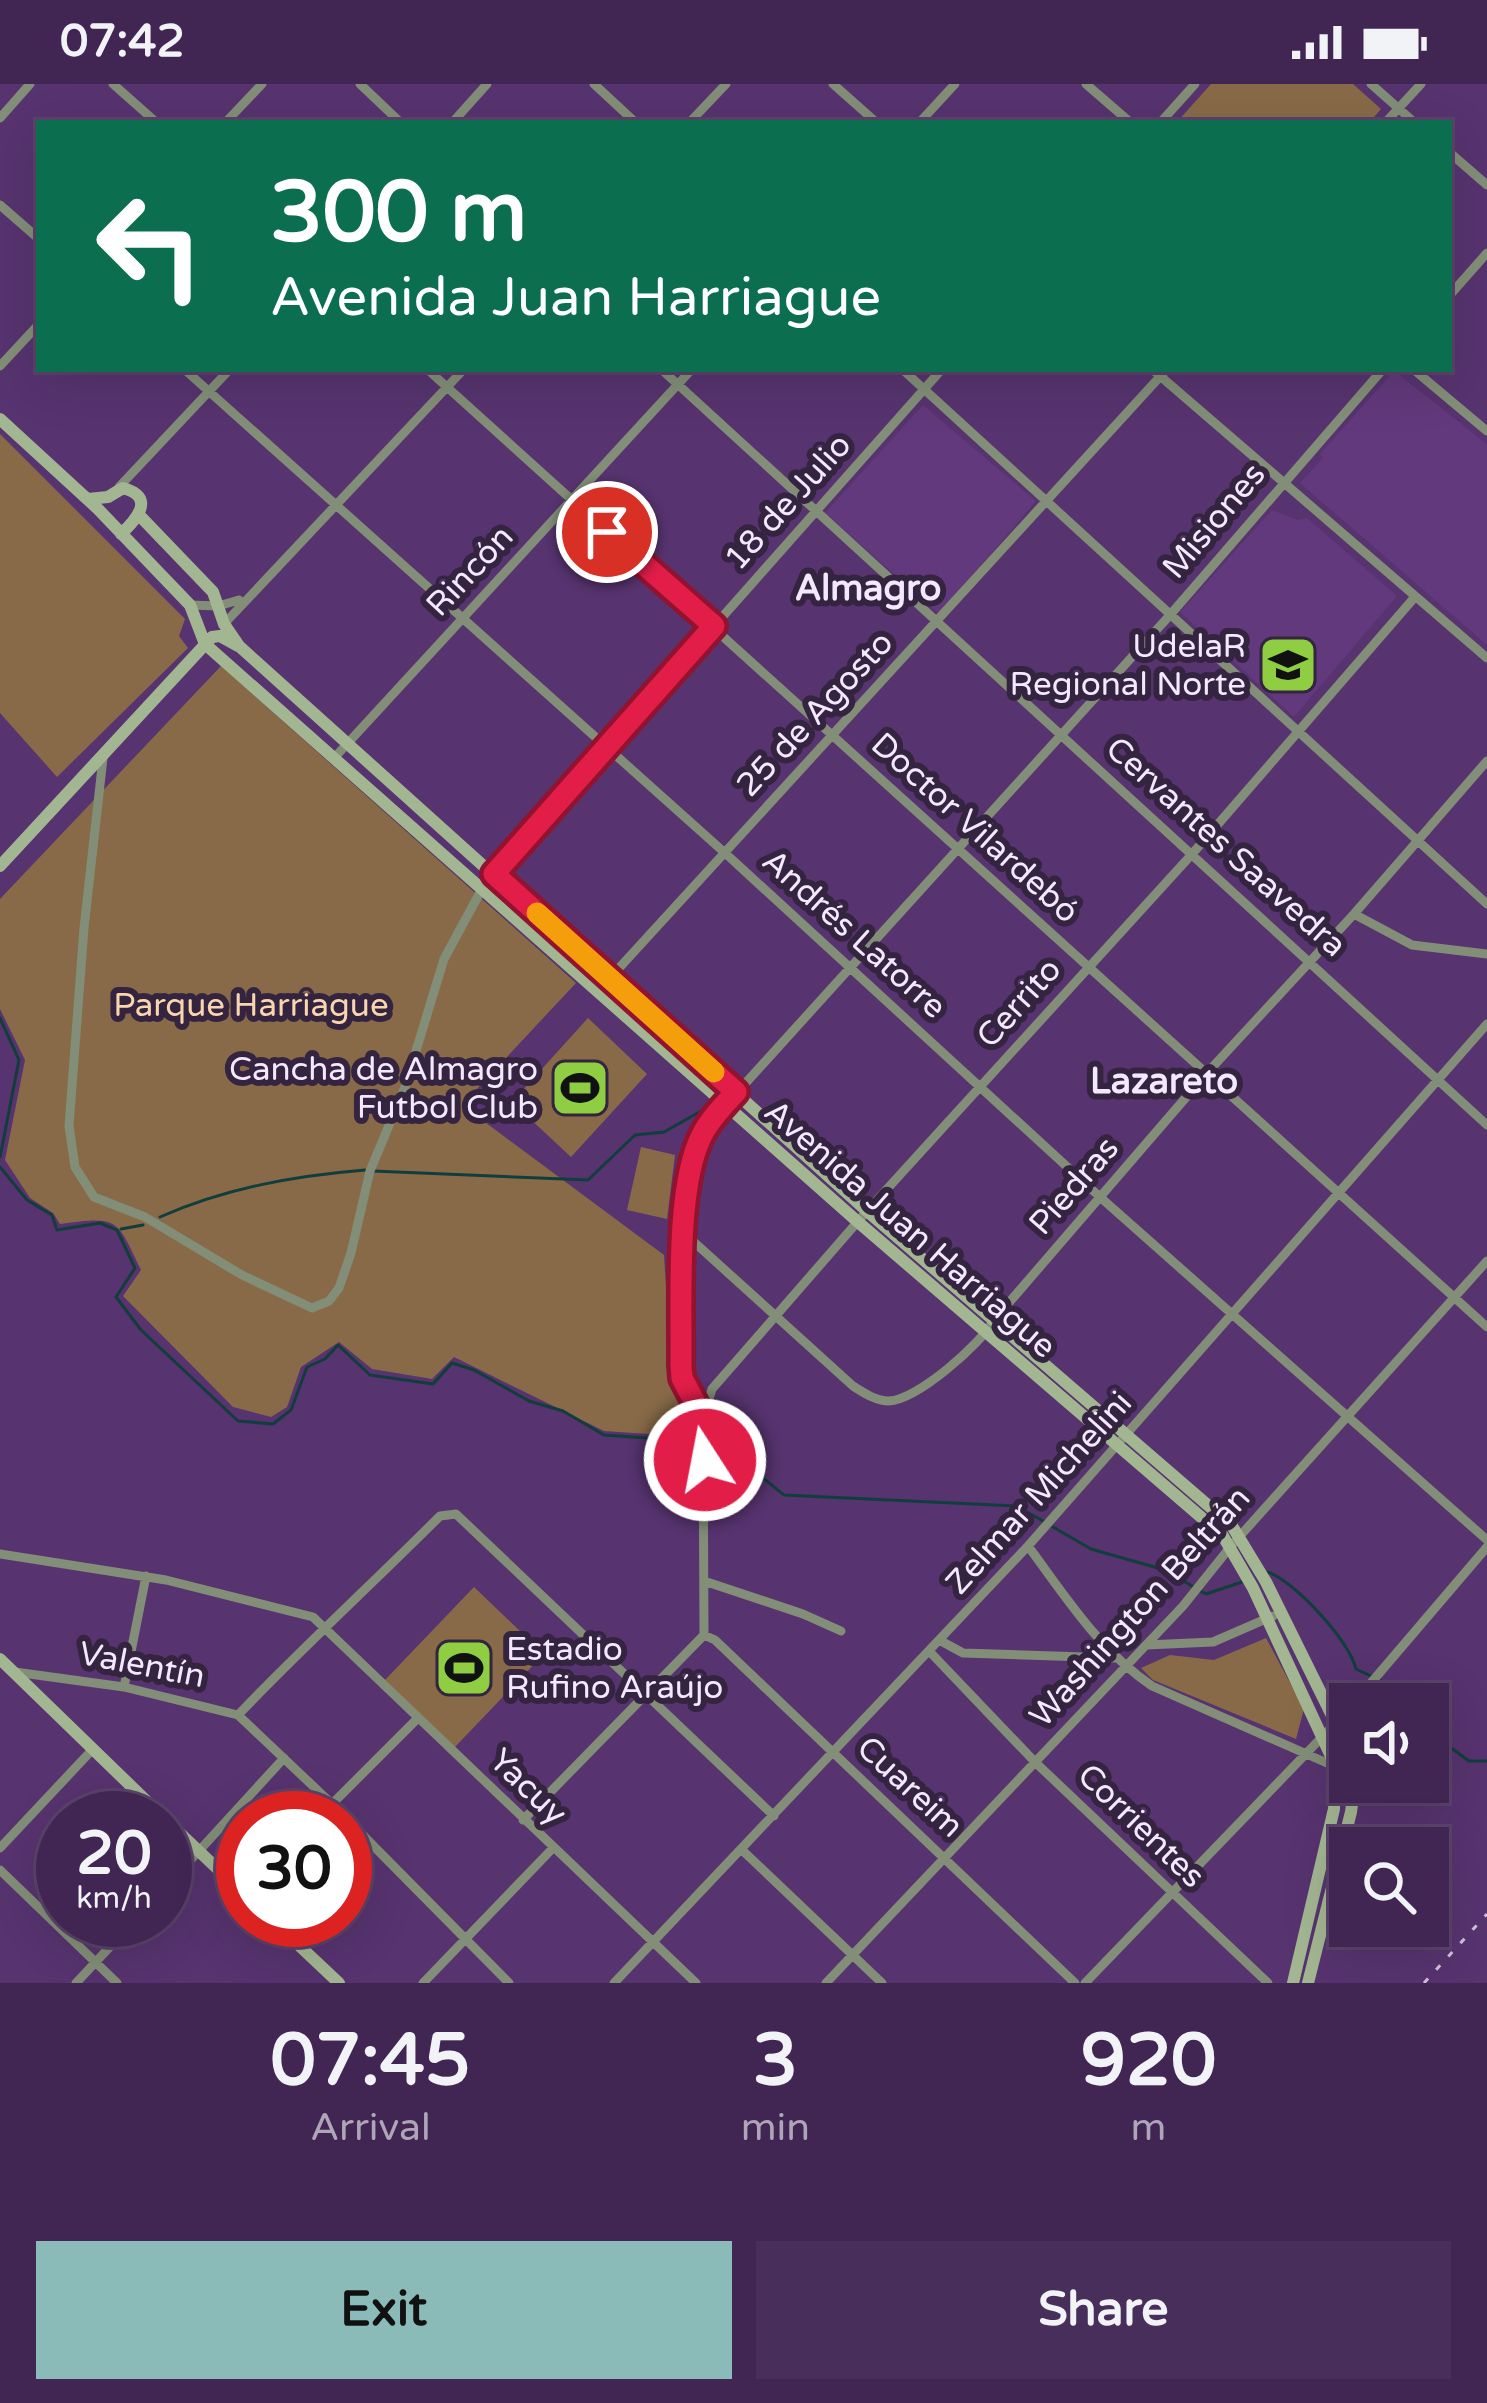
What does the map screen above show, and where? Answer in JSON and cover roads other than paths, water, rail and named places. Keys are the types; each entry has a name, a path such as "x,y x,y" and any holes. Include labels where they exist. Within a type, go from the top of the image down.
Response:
{"street":[{"path":"0,118 30,84"},
{"path":"113,84 154,120"},
{"path":"228,120 262,84"},
{"path":"360,84 398,120"},
{"path":"455,120 488,84"},
{"path":"594,84 633,120"},
{"path":"692,120 726,84"},
{"path":"833,84 874,120"},
{"path":"922,120 955,84"},
{"path":"1086,84 1128,120"},
{"path":"1163,120 1195,84"},
{"path":"1371,84 1412,120"},
{"path":"1388,120 1421,84"},
{"path":"1452,155 1487,185"},
{"path":"0,205 36,236"},
{"path":"1452,293 1487,253"},
{"path":"0,366 36,327"},
{"name":"Andrés Latorre","path":"187,372 1487,1544"},
{"path":"96,508 227,372"},
{"name":"Doctor Vilardebó","path":"430,372 1487,1327"},
{"path":"224,624 461,372"},
{"name":"Cervantes Saavedra","path":"664,372 1487,1125"},
{"name":"Rincón","path":"336,756 689,372"},
{"path":"905,372 1487,904"},
{"name":"18 de Julio","path":"103,758 69,1126 75,1167 94,1197 145,1217 242,1275 312,1308 329,1301 338,1288 370,1171 405,1087 444,959 483,887 939,372"},
{"path":"1160,372 1487,658"},
{"name":"25 de Agosto","path":"604,984 1048,502 1160,372"},
{"name":"Misiones","path":"704,1424 682,1378 685,1233 691,1164 701,1136 848,965 1170,615 1380,372"},
{"path":"1417,372 1487,431"},
{"name":"Avenida Juan Harriague","path":"0,418 190,604 210,649 483,887 736,1092 986,1334 1124,1440"},
{"name":"Avenida Juan Harriague","path":"112,494 123,488 136,493 142,503 140,516 213,592 224,624 239,646 494,874 725,1103 994,1320 1236,1541 1259,1585"},
{"path":"121,534 140,516"},
{"path":"190,604 218,606 244,598"},
{"name":"Cerrito","path":"704,1424 712,1389 774,1315 1192,853 1414,598"},
{"path":"0,866 210,649 216,635 239,646"},
{"name":"Piedras","path":"774,1315 853,1386 875,1399 891,1401 910,1395 986,1334 1207,1073 1487,761"},
{"path":"1354,914 1412,945 1487,954"},
{"name":"Zelmar Michelini","path":"614,1983 1039,1534 1487,1024"},
{"path":"685,1233 774,1315"},
{"name":"Washington Beltrán","path":"826,1983 1183,1606 1346,1416 1487,1262"},
{"path":"523,1820 704,1635 704,1424"},
{"path":"238,1715 440,1516 456,1514 774,1816"},
{"path":"1370,1683 1487,1544"},
{"path":"1028,1546 1090,1630 1152,1686 1329,1764"},
{"path":"0,1554 146,1576 304,1613 324,1629"},
{"path":"124,1687 146,1576"},
{"path":"704,1581 841,1631"},
{"path":"1259,1585 1282,1612 1329,1708"},
{"path":"1259,1585 1267,1618 1329,1750"},
{"path":"1147,1645 1213,1642 1282,1612"},
{"name":"Yacuy","path":"324,1629 696,1983"},
{"name":"Cuareim","path":"704,1635 715,1640 1075,1983"},
{"path":"940,1640 963,1653 1116,1658"},
{"name":"Corrientes","path":"930,1652 1036,1762 1268,1983"},
{"path":"0,1659 136,1791"},
{"name":"Valentín","path":"15,1672 124,1687 238,1715 318,1791"},
{"path":"345,1791 417,1719"},
{"path":"1085,1983 1329,1732"},
{"path":"0,1848 92,1750"},
{"path":"192,1860 284,1758"},
{"path":"1293,1983 1334,1803"},
{"path":"1308,1983 1352,1803"},
{"path":"192,1844 216,1867"},
{"name":"Valentín","path":"372,1845 508,1983"},
{"path":"423,1983 553,1849"},
{"path":"742,1850 881,1983"},
{"path":"0,1870 117,1983"},
{"path":"76,1983 109,1947"},
{"path":"300,1947 338,1983"}],"waterway":[{"path":"0,1018 19,1060 0,1157"},
{"path":"373,1171 588,1180 635,1135 664,1132 710,1106"},
{"path":"0,1167 27,1200 52,1215 57,1230 100,1223 117,1230 135,1268 116,1297 141,1330 238,1421 273,1424 291,1410 307,1367 325,1359 338,1345 370,1375 433,1384 452,1363 529,1401 563,1411 604,1435 720,1443 784,1495 1016,1506 1045,1522"},
{"path":"160,1217 260,1185 365,1170"},
{"path":"121,1229 143,1225"},
{"path":"1053,1527 1091,1549 1165,1570 1192,1586"},
{"path":"1268,1572 1306,1599 1343,1643 1356,1669 1371,1676"},
{"path":"1200,1591 1206,1594 1242,1582"},
{"path":"1380,1680 1383,1683"},
{"path":"1449,1746 1469,1761 1487,1761"}],"railway":[{"path":"1424,1983 1487,1914"}],"place":[{"name":"UdelaR Regional Norte","path":"1288,665"},
{"name":"Cancha de Almagro Futbol Club","path":"580,1088"},
{"name":"Estadio Rufino Araújo","path":"464,1668"}],"district":[{"name":"Almagro","path":"868,588"},
{"name":"Lazareto","path":"1164,1081"}],"park label":[{"name":"Parque Harriague","path":"251,1005"}]}
